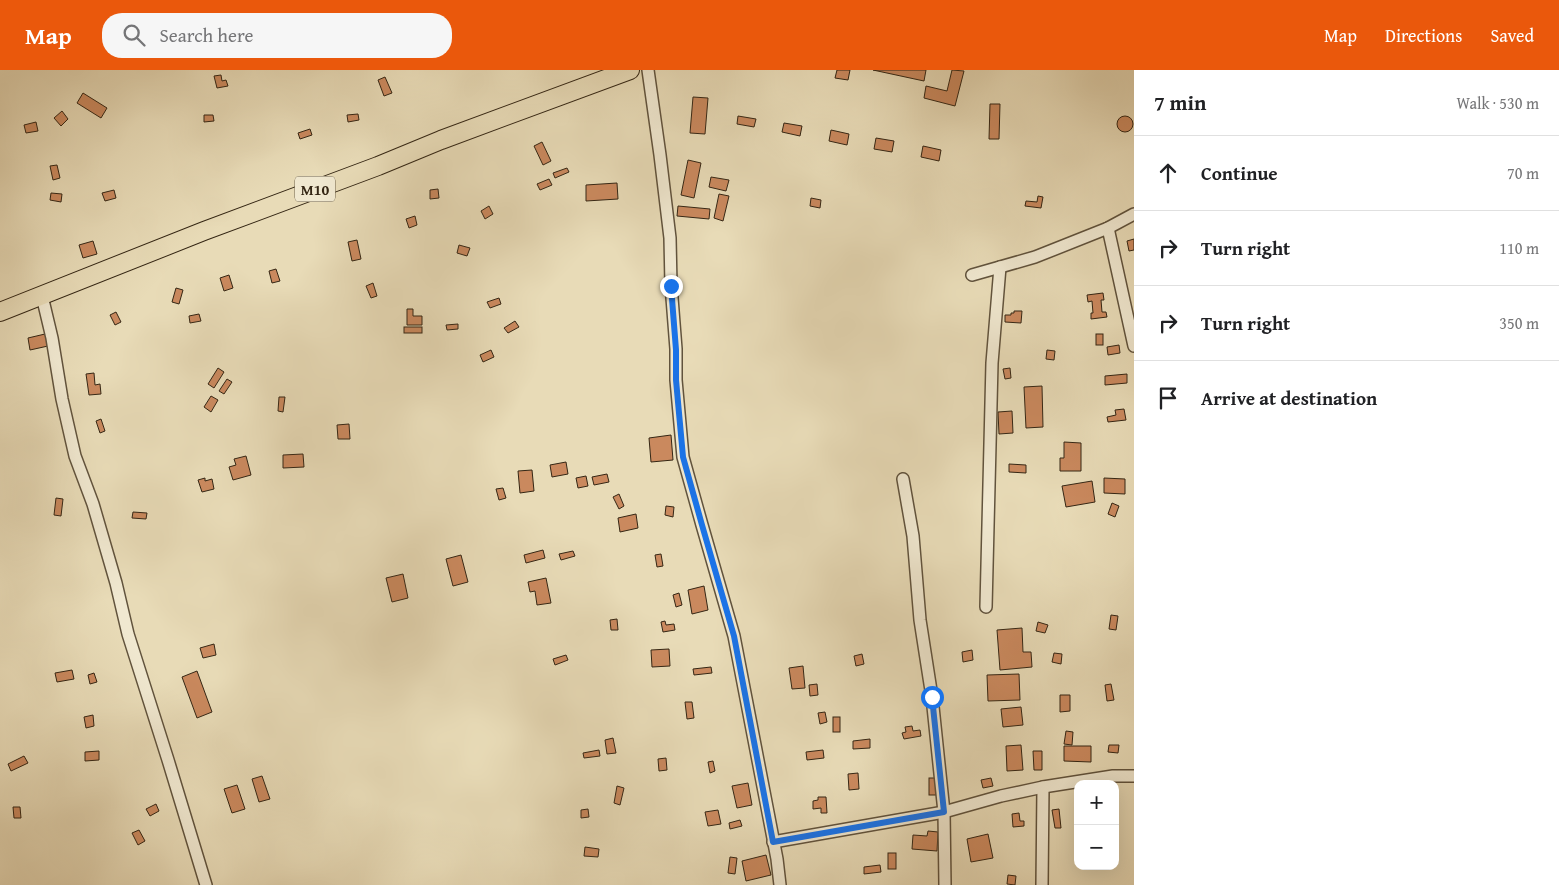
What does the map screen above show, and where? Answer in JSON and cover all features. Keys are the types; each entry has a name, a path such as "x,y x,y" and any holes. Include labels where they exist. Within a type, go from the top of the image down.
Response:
{"main road":[{"name":"M10","path":"0,312 204,231 378,166 440,140 630,70"}],"street":[{"path":"648,70 670,238 676,380 683,457 734,636 777,859 780,885"},
{"path":"972,275 1035,257 1108,228 1134,214"},
{"path":"1108,228 1134,346"},
{"path":"986,607 992,363 1000,267"},
{"path":"42,296 75,456 93,504 116,583 128,634 206,885"},
{"path":"903,478 913,536 920,620 932,697 944,812 945,885"},
{"path":"773,842 944,812 1001,796 1043,787 1113,776 1134,776"},
{"path":"1042,885 1043,787"}],"building":[{"path":"837,70 850,70 848,80 835,78"},
{"path":"873,70 926,70 924,81"},
{"path":"952,70 964,71 955,106 924,98 926,86 947,91"},
{"path":"221,75 222,81 226,80 228,86 217,88 214,76"},
{"path":"385,77 392,93 384,96 378,80"},
{"path":"83,93 107,108 101,118 77,103"},
{"path":"693,97 708,98 705,134 690,133"},
{"path":"990,104 1000,104 999,139 989,139"},
{"path":"62,111 68,119 61,126 54,118"},
{"path":"358,114 359,120 348,122 347,115"},
{"path":"204,115 213,115 214,121 204,122"},
{"path":"738,116 756,119 754,127 737,124"},
{"path":"1122,116 1128,116 1133,121 1131,130 1122,132 1117,127 1117,121"},
{"path":"36,122 38,131 26,133 24,125"},
{"path":"784,123 802,126 800,136 782,132"},
{"path":"310,129 312,135 300,139 298,133"},
{"path":"831,130 849,134 847,145 829,141"},
{"path":"876,138 894,141 892,152 874,149"},
{"path":"542,142 551,161 543,165 534,146"},
{"path":"923,146 941,150 939,161 921,157"},
{"path":"688,160 701,163 694,198 681,195"},
{"path":"57,165 60,178 53,180 50,166"},
{"path":"567,168 569,172 555,178 553,173"},
{"path":"711,177 729,180 726,191 709,187"},
{"path":"549,179 552,185 540,190 537,184"},
{"path":"617,183 618,199 586,201 586,185"},
{"path":"438,189 439,198 430,199 430,190"},
{"path":"114,190 116,198 105,201 102,193"},
{"path":"51,193 62,194 61,202 50,200"},
{"path":"719,194 729,196 723,221 714,218"},
{"path":"1038,196 1043,197 1041,208 1025,206 1026,201 1037,202"},
{"path":"811,198 821,200 820,208 810,206"},
{"path":"489,206 493,214 485,219 481,211"},
{"path":"678,206 710,209 709,219 677,216"},
{"path":"415,216 417,225 409,228 406,219"},
{"path":"1134,239 1134,250 1129,251 1127,241"},
{"path":"357,240 361,259 352,261 348,242"},
{"path":"93,241 97,254 83,258 79,245"},
{"path":"459,245 470,248 467,256 457,253"},
{"path":"276,269 280,281 272,283 269,271"},
{"path":"229,275 233,288 224,291 220,278"},
{"path":"373,283 377,296 371,298 366,286"},
{"path":"176,288 183,290 179,304 172,302"},
{"path":"1103,293 1104,300 1101,300 1102,312 1106,312 1107,317 1091,319 1091,313 1093,313 1092,301 1088,302 1087,295"},
{"path":"499,298 501,304 490,308 487,302"},
{"path":"407,309 413,309 413,316 422,316 422,325 407,325"},
{"path":"1014,311 1022,311 1021,323 1005,322 1005,315 1011,315"},
{"path":"116,312 121,322 115,325 110,315"},
{"path":"199,314 201,321 190,323 189,316"},
{"path":"515,321 519,327 508,333 504,328"},
{"path":"458,324 458,329 447,330 446,325"},
{"path":"404,327 422,327 422,333 404,333"},
{"path":"45,334 48,346 30,350 28,338"},
{"path":"1096,334 1103,334 1103,345 1096,345"},
{"path":"1119,345 1120,353 1108,355 1107,347"},
{"path":"491,350 494,357 483,362 480,355"},
{"path":"1047,350 1055,351 1054,360 1046,359"},
{"path":"218,368 224,372 214,388 208,384"},
{"path":"1010,368 1011,378 1005,379 1003,369"},
{"path":"94,373 95,385 100,384 101,394 89,395 86,374"},
{"path":"1127,374 1127,383 1105,385 1105,376"},
{"path":"227,379 232,382 224,394 219,391"},
{"path":"1042,386 1043,427 1026,428 1024,387"},
{"path":"211,396 218,400 211,412 204,407"},
{"path":"279,397 285,397 283,412 278,411"},
{"path":"1124,409 1126,420 1108,422 1107,417 1116,415 1115,410"},
{"path":"1012,411 1013,433 999,434 998,412"},
{"path":"101,419 105,431 100,433 96,421"},
{"path":"349,424 350,439 338,439 337,425"},
{"path":"671,435 673,460 651,462 649,438"},
{"path":"1064,442 1081,443 1081,471 1060,471 1060,458 1064,458"},
{"path":"303,454 304,467 283,468 283,455"},
{"path":"246,456 251,475 233,480 229,467 236,465 234,459"},
{"path":"566,462 568,474 552,477 550,465"},
{"path":"1009,464 1026,465 1026,473 1009,472"},
{"path":"532,470 534,491 520,493 518,471"},
{"path":"607,474 609,482 594,485 592,477"},
{"path":"586,476 588,486 578,488 576,478"},
{"path":"205,478 205,481 212,479 214,489 202,492 198,480"},
{"path":"1104,478 1125,479 1125,494 1104,493"},
{"path":"1092,481 1095,502 1066,507 1062,486"},
{"path":"503,488 506,498 499,500 496,489"},
{"path":"619,494 624,506 619,509 613,497"},
{"path":"56,498 63,499 61,516 54,515"},
{"path":"1112,503 1119,506 1115,517 1108,514"},
{"path":"666,506 674,507 673,517 665,515"},
{"path":"133,512 147,513 146,519 132,518"},
{"path":"636,514 638,528 620,532 618,518"},
{"path":"543,550 545,558 526,563 524,555"},
{"path":"573,551 575,556 561,560 559,554"},
{"path":"661,554 663,566 657,567 655,555"},
{"path":"461,555 468,582 453,586 446,559"},
{"path":"403,574 408,598 392,602 386,578"},
{"path":"546,578 551,603 537,605 535,591 530,592 528,582"},
{"path":"704,586 708,610 692,614 688,590"},
{"path":"679,593 682,605 676,607 673,595"},
{"path":"1111,615 1118,616 1116,630 1109,629"},
{"path":"617,619 618,630 611,630 610,620"},
{"path":"665,621 666,625 674,624 675,630 663,632 661,622"},
{"path":"1038,622 1048,625 1045,633 1036,631"},
{"path":"1022,628 1023,652 1031,652 1032,667 1000,670 997,630"},
{"path":"214,644 216,655 203,658 200,648"},
{"path":"669,649 670,666 652,667 651,650"},
{"path":"972,650 973,660 963,662 962,652"},
{"path":"1054,653 1062,654 1061,664 1052,662"},
{"path":"862,654 864,664 856,666 854,656"},
{"path":"566,655 568,660 555,665 553,659"},
{"path":"803,666 805,688 792,689 789,668"},
{"path":"711,667 712,673 694,675 693,669"},
{"path":"72,670 74,679 57,682 55,673"},
{"path":"197,671 212,712 197,718 182,677"},
{"path":"94,673 97,682 90,684 88,675"},
{"path":"1019,674 1020,700 988,701 987,675"},
{"path":"817,684 818,695 810,696 809,685"},
{"path":"1111,684 1114,700 1107,701 1105,685"},
{"path":"1060,695 1070,695 1070,711 1060,712"},
{"path":"685,702 692,702 694,718 687,719"},
{"path":"1021,707 1023,725 1003,727 1001,709"},
{"path":"825,712 827,722 820,724 818,713"},
{"path":"93,715 94,726 86,728 84,717"},
{"path":"833,717 840,717 840,732 833,732"},
{"path":"912,726 913,731 920,730 921,736 904,739 902,733 906,732 905,727"},
{"path":"1066,731 1073,732 1072,745 1064,744"},
{"path":"613,738 616,753 607,754 605,740"},
{"path":"870,739 870,748 853,749 853,741"},
{"path":"1021,745 1023,770 1007,771 1006,746"},
{"path":"1109,745 1119,745 1118,753 1108,752"},
{"path":"1064,746 1091,746 1091,762 1064,761"},
{"path":"599,750 600,756 584,758 583,753"},
{"path":"823,750 824,758 807,760 806,752"},
{"path":"99,751 99,760 85,761 85,752"},
{"path":"1033,751 1042,751 1042,770 1034,770"},
{"path":"24,756 28,763 11,771 8,764"},
{"path":"666,758 667,770 659,771 658,759"},
{"path":"713,761 715,771 710,773 708,762"},
{"path":"858,773 859,789 849,790 848,774"},
{"path":"262,776 270,799 259,802 252,779"},
{"path":"929,778 936,778 936,795 929,795"},
{"path":"991,778 993,786 983,788 981,780"},
{"path":"748,783 752,805 737,808 732,786"},
{"path":"237,785 245,809 232,813 224,789"},
{"path":"617,786 624,788 620,805 614,803"},
{"path":"818,797 826,797 827,813 821,813 821,808 813,809 813,801 818,800"},
{"path":"156,804 159,811 150,816 146,809"},
{"path":"13,807 20,807 21,818 14,818"},
{"path":"588,809 589,817 581,818 581,810"},
{"path":"1059,809 1061,828 1055,828 1052,810"},
{"path":"718,810 721,824 708,826 705,812"},
{"path":"1019,813 1020,821 1024,821 1024,826 1013,827 1012,814"},
{"path":"740,820 742,826 730,829 729,823"},
{"path":"139,830 145,841 138,845 132,833"},
{"path":"928,831 938,832 937,851 912,849 913,835 927,836"},
{"path":"988,834 993,858 971,862 967,839"},
{"path":"585,847 599,849 598,857 584,856"},
{"path":"888,853 896,853 896,869 888,869"},
{"path":"766,855 771,875 746,881 742,861"},
{"path":"730,857 737,858 735,874 728,873"},
{"path":"880,865 881,872 864,874 864,867"},
{"path":"1008,875 1016,876 1015,885 1007,884"}],"route":[{"path":"671,286 676,350 676,380 683,457 734,636 773,842 944,812 932,697"}]}
